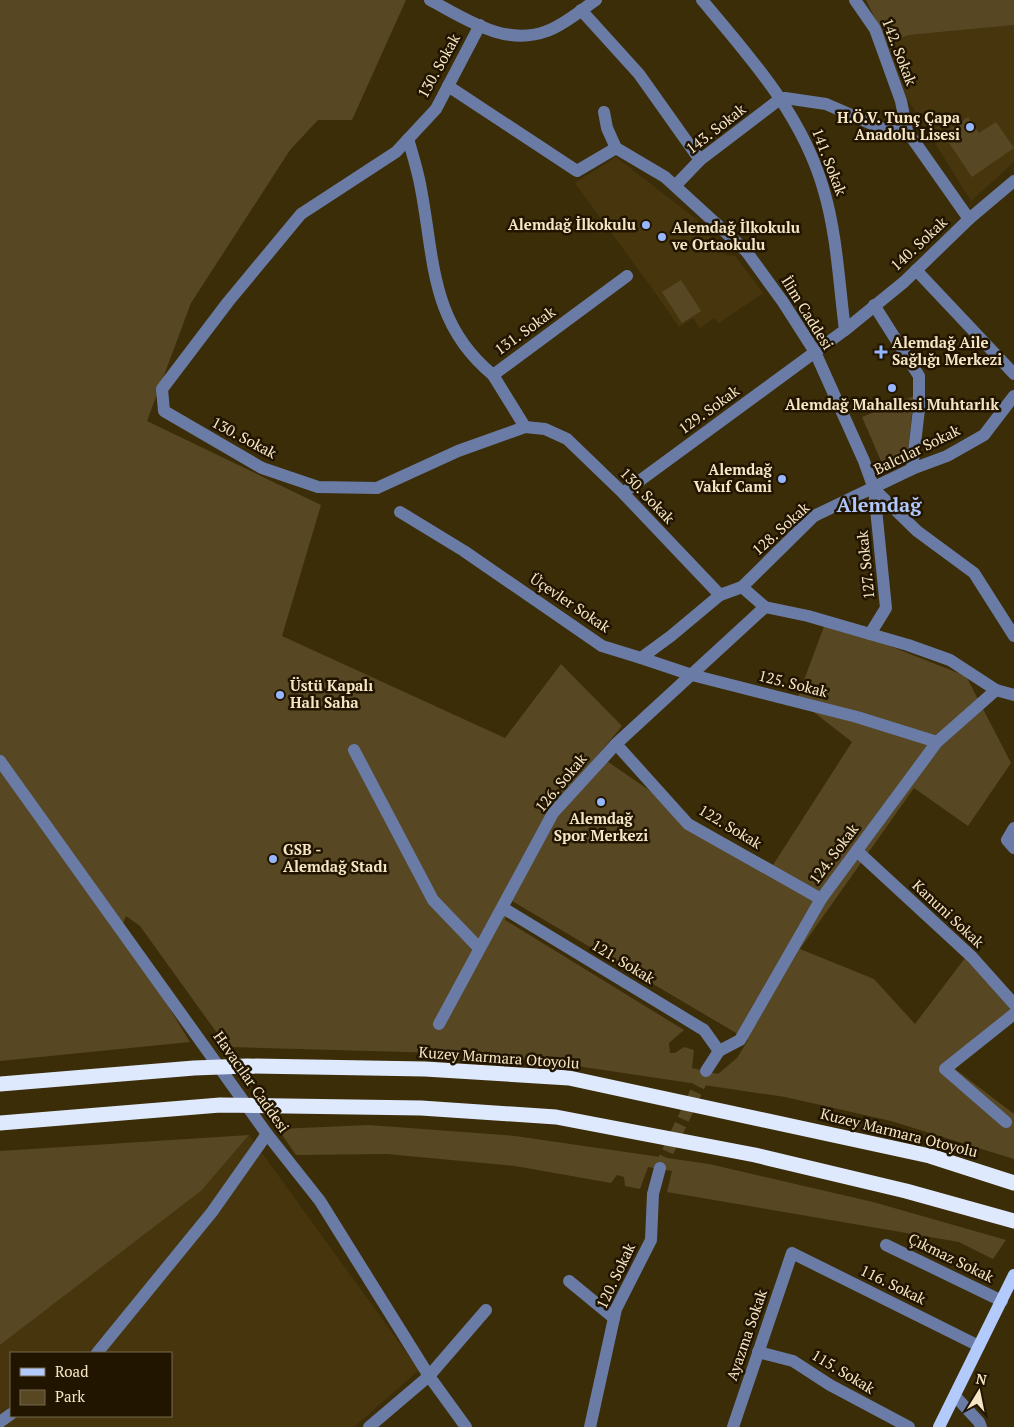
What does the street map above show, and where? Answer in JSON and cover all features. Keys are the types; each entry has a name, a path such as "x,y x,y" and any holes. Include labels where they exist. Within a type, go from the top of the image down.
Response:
{"highway":[{"name":"Kuzey Marmara Otoyolu","path":"0,1084 194,1068 247,1066 426,1069 568,1078 930,1156 1014,1182"},
{"path":"0,1124 220,1105 421,1108 556,1116 764,1157 906,1191 1012,1220"}],"main road":[{"path":"939,1427 1014,1275"}],"street":[{"path":"430,0 448,4 480,25 508,36 536,35 550,30 596,0"},
{"name":"141. Sokak","path":"702,0 761,69 796,122 824,189 832,231 845,330"},
{"name":"142. Sokak","path":"855,0 875,29 901,101 907,131 969,220"},
{"path":"581,10 639,74 700,160"},
{"name":"130. Sokak","path":"480,25 436,108 396,152 301,214 228,302 162,389 164,411 262,468 318,487 377,488 458,451 525,427 545,429 567,439 623,493 720,595"},
{"path":"448,86 577,171 616,148 607,128 604,112"},
{"path":"780,99 795,98 816,101 888,131 907,131"},
{"name":"143. Sokak","path":"675,186 700,160 780,99"},
{"path":"408,138 420,179 430,255 440,300 460,337 478,363 493,375"},
{"name":"İlim Caddesi","path":"616,148 665,177 746,250 783,302 815,352 864,461 874,489 917,530 974,573 1014,636"},
{"name":"140. Sokak","path":"845,330 916,270 1014,181"},
{"path":"916,270 1014,374"},
{"name":"131. Sokak","path":"525,427 493,375 627,276"},
{"path":"874,305 919,376 919,409 912,469"},
{"path":"815,352 845,330"},
{"name":"129. Sokak","path":"623,493 815,352"},
{"name":"Balcılar Sokak","path":"874,489 912,469 947,456 984,435 1014,396"},
{"name":"128. Sokak","path":"742,587 814,516 874,489"},
{"name":"127. Sokak","path":"870,634 886,608 874,489"},
{"name":"Üçevler Sokak","path":"400,512 464,551 602,646 641,658"},
{"path":"641,658 672,636 720,595 742,587 765,606 870,634 950,660 996,690 1014,695"},
{"name":"126. Sokak","path":"439,1024 553,813 616,744 765,606"},
{"name":"125. Sokak","path":"641,658 692,675 857,717 937,742"},
{"name":"124. Sokak","path":"719,1051 740,1040 821,899 937,742 996,690"},
{"name":"122. Sokak","path":"616,744 688,824 821,899"},
{"path":"354,750 433,900 479,948"},
{"name":"Havacılar Caddesi","path":"0,761 267,1134 320,1202 429,1376 466,1427"},
{"path":"1014,828 1007,840 1014,848"},
{"name":"Kanuni Sokak","path":"856,851 972,957 1014,1004"},
{"name":"121. Sokak","path":"503,908 704,1030 719,1051"},
{"path":"1006,1122 945,1069 1014,1014"},
{"path":"706,1071 719,1051"},
{"path":"98,1352 212,1212 267,1134"},
{"name":"120. Sokak","path":"590,1427 616,1309 651,1240 653,1194 660,1168"},
{"name":"Çıkmaz Sokak","path":"886,1245 1002,1301"},
{"name":"116. Sokak","path":"792,1253 979,1346"},
{"name":"Ayazma Sokak","path":"733,1427 792,1253"},
{"path":"568,1281 614,1318"},
{"path":"370,1427 429,1376 486,1310"},
{"name":"115. Sokak","path":"758,1352 792,1361 830,1385 909,1427"},
{"path":"955,1396 979,1422 981,1427"}],"shaded area":[{"name":"H.Ö.V. Tunç Çapa Anadolu Lisesi","path":"1014,25 1014,162 971,201 904,93 887,43 909,35"},
{"name":"Alemdağ İlkokulu ve Ortaokulu","path":"616,157 696,219 725,255 735,256 763,293 719,323 714,318 700,328 693,318 679,327 575,183"},
{"path":"249,1135 419,1370 354,1427 0,1427 0,1345 201,1191"}],"green space":[{"path":"0,0 406,0 352,120 318,120 290,150 191,303 147,421 321,505 282,636 505,738 561,664 622,726 598,755 697,823 773,865 852,742 797,699 826,621 966,676 1011,763 968,826 914,788 800,949 874,979 915,1024 968,954 1014,1010 955,1069 1014,1114 1014,1159 891,1121 785,1097 563,1064 477,1054 227,1047 140,926 126,916 121,929 190,1042 0,1061","holes":["512,901 748,1040 737,1058 718,1074 692,1068 694,1050 684,1047 675,1053 670,1053 669,1043 684,1030 505,920"]},
{"path":"866,0 1014,0 1014,25 909,35 887,43"},
{"path":"968,117 979,133 996,122 1014,148 972,177 943,134"},
{"path":"681,280 701,311 682,323 662,292"},
{"path":"914,396 907,458 884,468 862,417"},
{"path":"369,1125 515,1136 709,1164 873,1202 1006,1240 993,1259 959,1242 667,1192 672,1171 648,1167 640,1189 625,1186 624,1177 617,1175 611,1183 515,1166 387,1154 296,1155 278,1129"},
{"path":"249,1135 201,1191 0,1345 0,1151"}],"tunnel":[{"path":"660,1168 706,1071"}],"place":[{"name":"H.Ö.V. Tunç Çapa Anadolu Lisesi","path":"970,127"},
{"name":"Alemdağ İlkokulu","path":"646,225"},
{"name":"Alemdağ İlkokulu ve Ortaokulu","path":"662,237"},
{"name":"Alemdağ Aile Sağlığı Merkezi","path":"881,352"},
{"name":"Alemdağ Mahallesi Muhtarlık","path":"892,388"},
{"name":"Alemdağ Vakıf Cami","path":"782,479"},
{"name":"Üstü Kapalı Halı Saha","path":"280,695"},
{"name":"Alemdağ Spor Merkezi","path":"601,802"},
{"name":"GSB - Alemdağ Stadı","path":"273,859"}],"district":[{"name":"Alemdağ","path":"879,505"}]}
